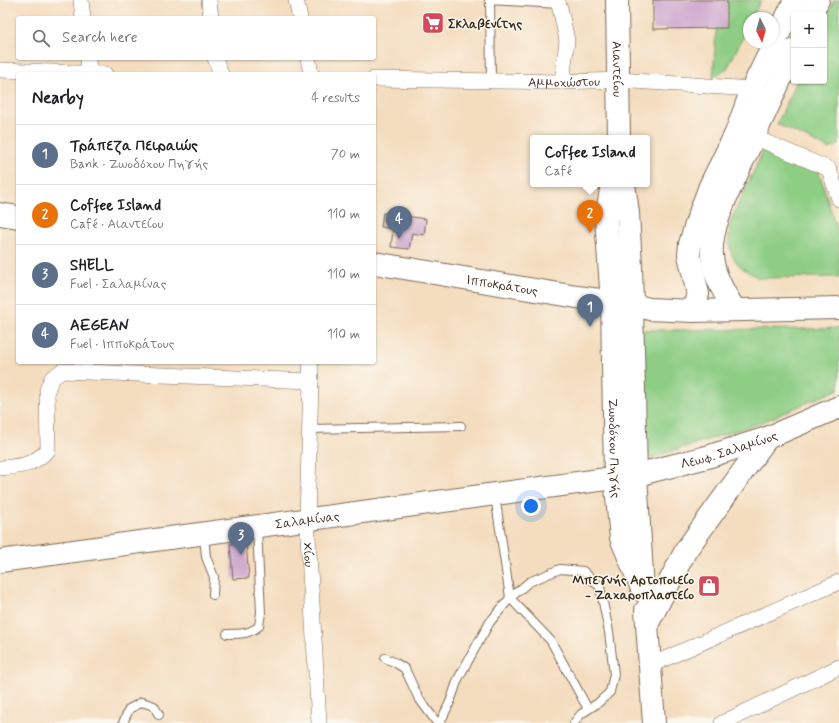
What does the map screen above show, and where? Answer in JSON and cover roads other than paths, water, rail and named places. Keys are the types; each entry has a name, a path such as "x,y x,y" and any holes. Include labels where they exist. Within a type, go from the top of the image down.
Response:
{"main road":[{"name":"Αιαντείου","path":"617,0 619,80 618,135"},
{"path":"693,311 698,294 689,255 690,244 710,186 736,133 752,89 795,0"},
{"path":"812,12 818,0"},
{"path":"735,310 724,294 717,279 711,256 712,237 717,219 791,57"},
{"path":"611,187 606,219 621,303"},
{"path":"621,303 631,266 628,213 624,187"},
{"path":"0,214 16,217"},
{"name":"Ιπποκράτους","path":"376,263 426,270 577,297 621,303"},
{"path":"621,303 649,309 693,311 839,308"},
{"name":"Ζωοδόχου Πηγής","path":"621,303 625,477 621,538 643,591 648,623 654,723"},
{"name":"Λεωφ. Σαλαμίνος","path":"625,477 707,457 767,438 839,407"},
{"path":"648,623 686,550 767,438"},
{"name":"Σαλαμίνας","path":"0,561 625,477"}],"street":[{"path":"81,0 83,16"},
{"path":"209,0 211,16"},
{"path":"296,0 300,16"},
{"path":"558,2 567,40 562,82"},
{"path":"88,60 89,72"},
{"path":"217,60 220,72"},
{"path":"308,60 311,72"},
{"path":"0,70 44,72"},
{"name":"Αμμοχώστου","path":"376,79 562,82 619,80 752,89"},
{"path":"752,89 766,111"},
{"path":"754,137 834,167 839,199"},
{"name":"Χίου","path":"310,364 311,381 307,520 319,723"},
{"path":"0,468 24,466 39,459 48,450 47,390 52,378 62,372 311,381"},
{"path":"651,665 839,582"},
{"path":"722,723 839,667"}],"lane":[{"path":"491,81 490,0 558,2"},
{"path":"309,429 461,426"},
{"path":"494,494 510,598 551,641 588,709"},
{"path":"227,634 244,634 254,631 259,626 261,613 257,527"},
{"path":"204,534 206,557 214,577 213,595"},
{"path":"440,723 450,702 458,679 490,622 510,598 529,582 560,569 583,571 600,588 614,674 610,692 582,714 574,723"},
{"path":"385,658 405,669 418,697 436,723"},
{"path":"123,723 129,709 142,702 154,706 159,714"}],"place":[{"name":"Σκλαβενίτης","path":"433,23"},
{"name":"Coffee Island","path":"590,233"},
{"name":"AEGEAN","path":"399,239"},
{"name":"Τράπεζα Πειραιώς","path":"590,327"},
{"name":"SHELL","path":"241,555"},
{"name":"Μπεγνής Αρτοποιείο - Ζαχαροπλαστείο","path":"709,586"}]}
